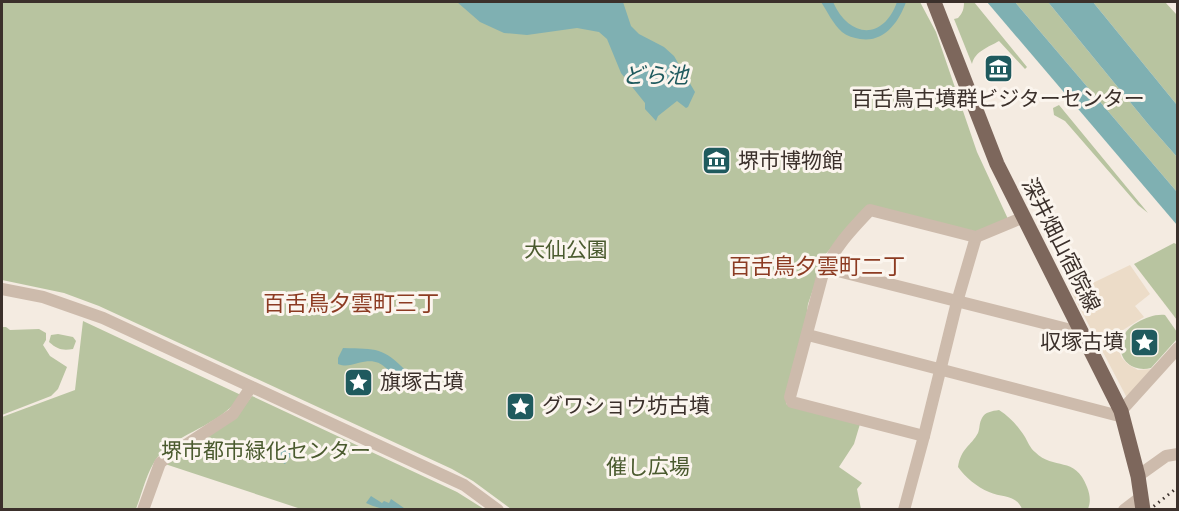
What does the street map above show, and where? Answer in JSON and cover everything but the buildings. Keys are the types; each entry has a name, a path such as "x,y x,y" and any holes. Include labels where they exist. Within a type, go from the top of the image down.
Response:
{"main road":[{"name":"深井畑山宿院線","path":"934,2 983,131 1012,196 1122,414 1138,476 1142,503"}],"street":[{"path":"924,436 792,402 790,397 825,268 840,242 870,210 976,237 1024,217"},
{"path":"904,510 976,237"},
{"path":"825,268 1083,333"},
{"path":"2,289 43,297 82,310 464,485 498,510"},
{"path":"808,335 1122,414 1178,348"},
{"path":"143,510 160,463 232,414 251,387"},
{"path":"1138,476 1166,456 1178,454"},
{"path":"1124,510 1142,503"}],"green space":[{"name":"大仙公園","path":"2,2 920,2 936,32 977,152 1008,219 977,232 867,206 825,255 808,304 804,334 786,404 860,424 854,444 839,467 862,483 857,489 861,509 511,509 473,481 452,469 99,306 64,293 2,280"},
{"path":"964,2 974,2 1027,67 1025,69 999,41 979,53 972,64 954,19 961,14"},
{"path":"1015,2 1048,2 1177,157 1177,192"},
{"path":"1093,2 1165,2 1177,15 1177,105"},
{"path":"1059,105 1148,213 1138,205 1065,121 1054,115 1053,108"},
{"path":"1174,243 1178,245 1177,320 1134,264"},
{"path":"1165,315 1177,332 1177,339 1151,368 1141,369 1132,366 1122,354 1121,346 1128,329 1147,318"},
{"path":"83,321 241,395 225,413 163,451 150,471 136,509 2,510 2,417 75,390"},
{"path":"2,327 10,330 39,329 46,333 43,345 50,356 67,367 58,389 51,396 2,415"},
{"path":"51,335 73,337 76,341 73,349 60,349 49,342"},
{"name":"堺市都市緑化センター","path":"252,396 457,492 484,509 301,509 165,464 237,416"},
{"path":"999,410 1007,415 1032,449 1042,458 1070,467 1082,477 1089,495 1088,509 1022,509 1016,501 985,490 964,474 958,467 961,456 978,433 983,416"}],"shaded area":[{"path":"1130,265 1150,294 1135,306 1144,317 1123,330 1118,343 1119,351 1129,365 1138,370 1152,369 1127,398 1072,293"}],"water":[{"name":"どら池","path":"457,2 623,2 631,26 639,34 664,47 674,56 695,92 688,107 686,108 677,101 658,116 656,121 645,109 645,103 621,73 607,39 599,32 577,28 527,35 504,33 480,22"},
{"path":"821,2 833,2 848,23 866,30 875,29 883,24 891,15 897,2 906,2 895,24 889,30 876,38 860,39 842,32"},
{"path":"987,2 1015,2 1177,192 1177,225"},
{"path":"1048,2 1093,2 1177,105 1177,157 1148,124"},
{"path":"343,348 372,349 385,354 407,372 407,380 402,385 377,362 366,361 346,366 338,364"},
{"path":"284,444 294,451 285,464 269,454 274,447 279,450"},
{"path":"371,496 382,503 384,501 389,503 391,499 404,508 380,508 366,503"}],"railway":[{"path":"1149,510 1178,487"}],"place":[{"name":"百舌鳥古墳群ビジターセンター","path":"998,68"},
{"name":"堺市博物館","path":"717,161"},
{"name":"収塚古墳","path":"1145,342"},
{"name":"旗塚古墳","path":"359,382"},
{"name":"グワショウ坊古墳","path":"521,406"}],"district":[{"name":"百舌鳥夕雲町二丁","path":"817,266"},
{"name":"百舌鳥夕雲町三丁","path":"351,303"}],"park label":[{"name":"催し広場","path":"648,467"}]}
